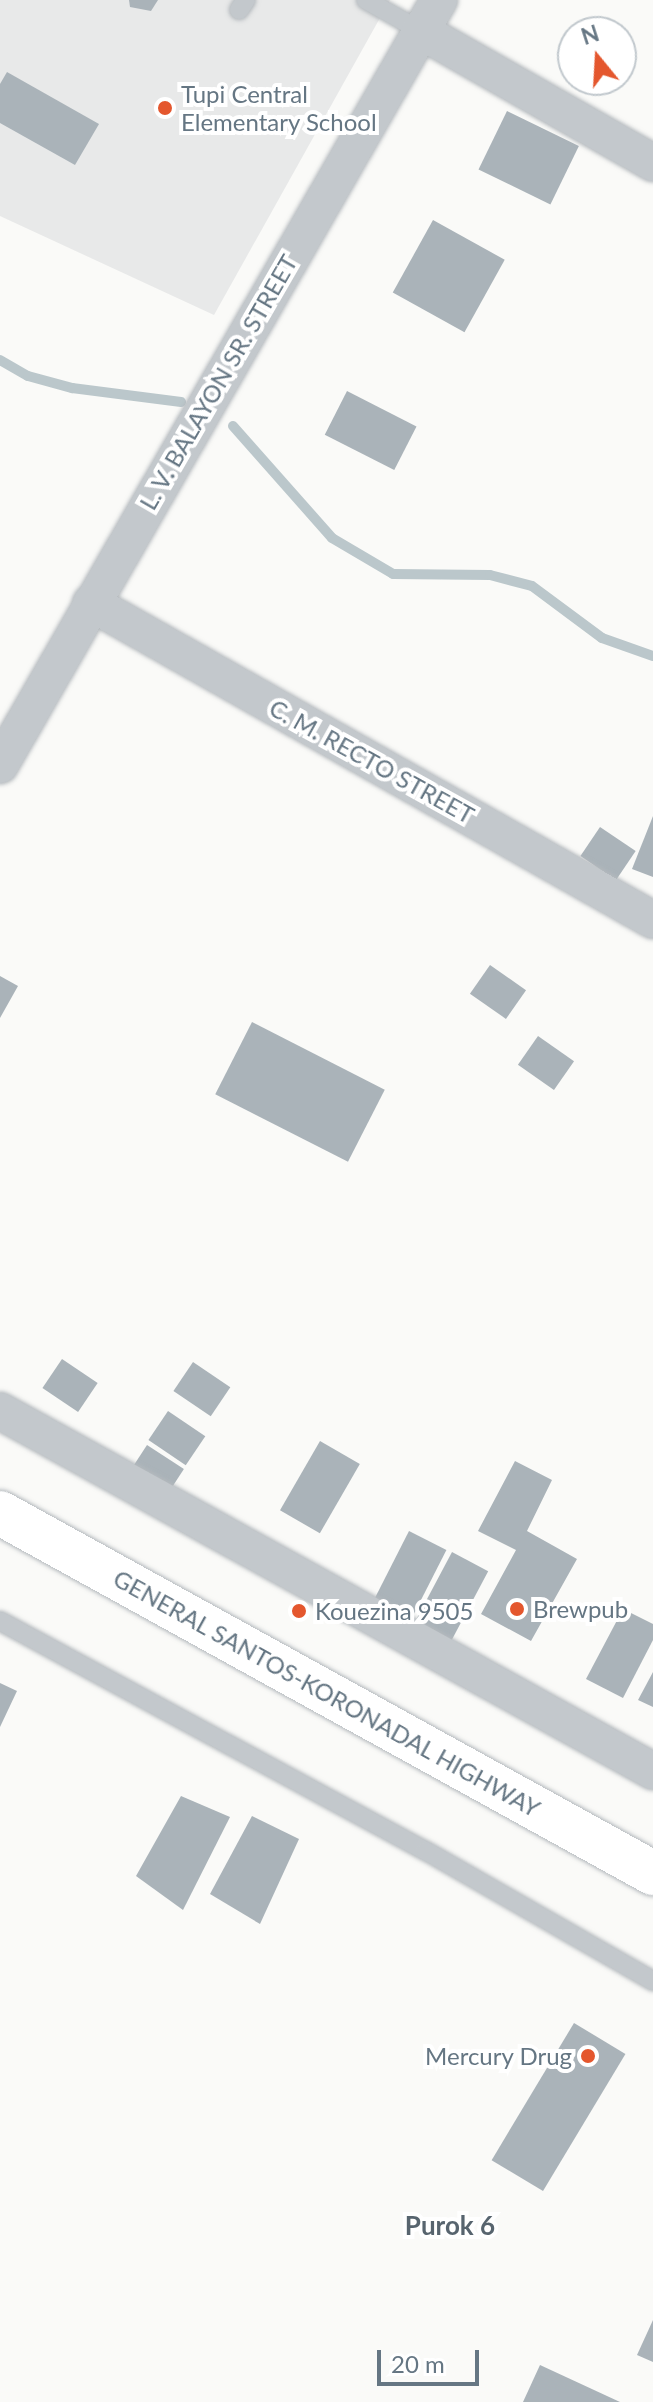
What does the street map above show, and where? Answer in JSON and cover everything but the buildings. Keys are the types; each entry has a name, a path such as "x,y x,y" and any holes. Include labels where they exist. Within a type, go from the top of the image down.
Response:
{"highway":[{"name":"GENERAL SANTOS-KORONADAL HIGHWAY","path":"0,1513 653,1873"}],"street":[{"name":"L. V. BALAYON SR. STREET","path":"0,765 439,0"},
{"path":"421,31 653,163"},
{"name":"C. M. RECTO STREET","path":"91,603 653,920"},
{"path":"0,1411 653,1771"}],"lane":[{"path":"366,0 421,31"},
{"path":"0,1621 426,1851 653,1981"}],"shaded area":[{"name":"Tupi Central Elementary School","path":"0,0 390,0 214,315 0,216"}],"waterway":[{"path":"0,360 28,376 72,388 181,402"},
{"path":"233,426 332,538 393,574 490,575 532,586 602,638 653,656"}],"place":[{"name":"Tupi Central Elementary School","path":"165,108"},
{"name":"Brewpub","path":"517,1609"},
{"name":"Kouezina 9505","path":"299,1611"},
{"name":"Mercury Drug","path":"588,2056"}],"district":[{"name":"Purok 6","path":"450,2226"}]}
